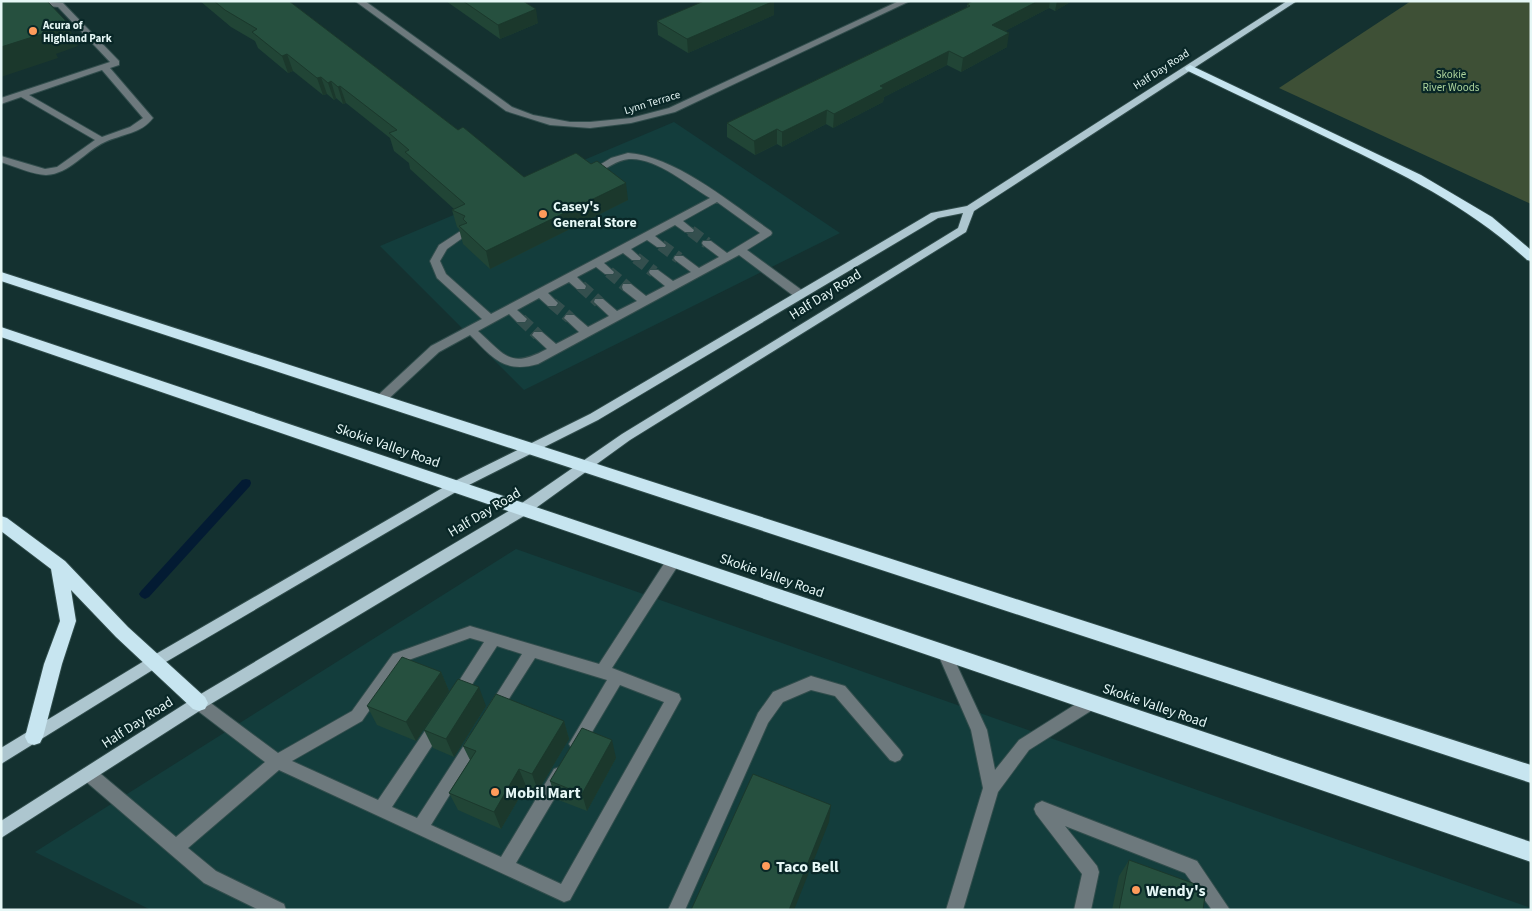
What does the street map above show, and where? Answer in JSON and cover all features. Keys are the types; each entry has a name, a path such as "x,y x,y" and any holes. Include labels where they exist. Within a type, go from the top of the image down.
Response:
{"highway":[{"path":"1190,68 1414,174 1454,197 1506,232 1531,257"},
{"path":"1,276 1531,774"},
{"name":"Skokie Valley Road","path":"1,332 1531,852"},
{"path":"1,522 59,566 122,632 199,703"},
{"path":"34,737 53,664 68,621 59,566"}],"main road":[{"name":"Half Day Road","path":"1,757 154,662 456,486 594,417 935,215 970,209 1293,1"},
{"name":"Half Day Road","path":"1,830 199,703 524,509 626,437 962,230 970,209"}],"street":[{"name":"Lynn Terrace","path":"359,1 509,109 526,117 556,123 601,126 634,122 672,110 906,1"},
{"path":"1,14 36,3 60,5 116,63 1,101"},
{"path":"1,159 45,172 52,171 60,169 101,140 144,124 148,118 104,67"},
{"path":"21,94 101,140"},
{"path":"471,330 502,358 518,364 534,361 726,258 767,233 717,198 656,162 627,156 592,172"},
{"path":"380,400 436,349 717,198"},
{"path":"675,220 688,230"},
{"path":"463,234 443,247 435,262 441,276 490,320"},
{"path":"647,235 660,245"},
{"path":"707,243 726,258"},
{"path":"623,248 636,258"},
{"path":"740,250 799,294"},
{"path":"679,258 698,272"},
{"path":"597,262 609,272"},
{"path":"654,272 672,286"},
{"path":"570,277 581,286"},
{"path":"627,287 645,301"},
{"path":"541,293 552,302"},
{"path":"599,302 616,316"},
{"path":"510,309 521,319"},
{"path":"570,318 587,332"},
{"path":"538,335 555,350"},
{"path":"505,866 674,560"},
{"path":"176,848 277,762 357,716 398,658 470,632 610,674 674,699 564,894 277,762 199,703"},
{"path":"381,809 494,639"},
{"path":"420,828 532,650"},
{"path":"944,652 979,730 991,788"},
{"path":"676,910 763,718 778,697 811,683 840,691 895,755"},
{"path":"954,910 991,788 1024,746 1092,702"},
{"path":"89,774 210,877 278,910"},
{"path":"1082,910 1091,872 1042,809 1191,867 1222,910"}],"shaded area":[{"path":"674,122 840,233 524,390 380,246"},
{"path":"516,549 1531,908 1531,910 151,910 35,852"}],"green space":[{"name":"Skokie River Woods","path":"1411,1 1531,1 1531,204 1279,88"}],"building":[{"path":"1,1 47,1 66,21 41,29 45,33 1,47"},
{"path":"214,1 289,1 458,130 463,127 524,177 576,153 591,164 597,161 626,183 486,251 459,226 467,223 463,219 465,216 452,210 465,204 405,152 409,150 389,133 397,130 340,86 338,87 331,81 328,83 321,77 317,78 287,54 282,56 252,32 257,29 225,10"},
{"path":"463,1 523,1 536,9 498,25"},
{"path":"704,1 774,1 687,39 657,21"},
{"path":"973,1 1038,1 992,25 1009,33 963,58 949,51 880,86 884,88 834,114 827,110 782,132 777,129 754,141 727,123 970,6 967,4"},
{"path":"402,657 441,672 406,722 367,706"},
{"path":"458,679 479,687 446,739 424,730"},
{"path":"496,694 564,721 532,774 519,769 494,812 449,793 476,751 463,746"},
{"path":"582,728 612,740 582,794 550,781"},
{"name":"Taco Bell","path":"753,774 831,805 789,910 691,910"},
{"path":"1129,860 1206,888 1203,910 1119,910"}],"waterway":[{"path":"145,594 246,483"}],"tunnel":[{"path":"689,230 693,233"},
{"path":"691,231 707,243"},
{"path":"661,245 679,258"},
{"path":"636,258 654,272"},
{"path":"609,272 627,287"},
{"path":"581,286 599,302"},
{"path":"552,303 570,318"},
{"path":"521,319 538,335"}],"place":[{"name":"Acura of Highland Park","path":"33,31"},
{"name":"Casey's General Store","path":"543,214"},
{"name":"Mobil Mart","path":"495,792"},
{"name":"Taco Bell","path":"766,866"},
{"name":"Wendy's","path":"1136,890"}]}
